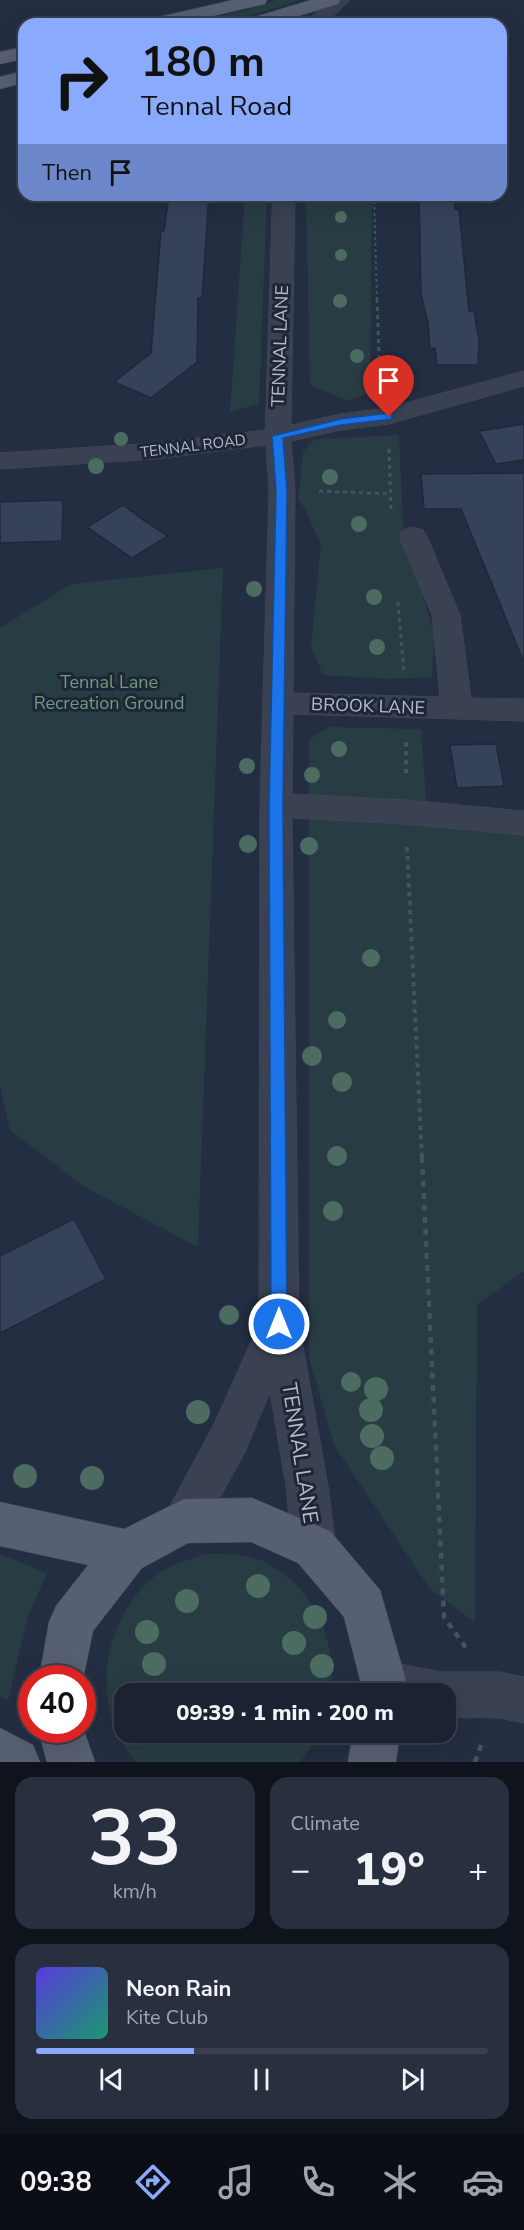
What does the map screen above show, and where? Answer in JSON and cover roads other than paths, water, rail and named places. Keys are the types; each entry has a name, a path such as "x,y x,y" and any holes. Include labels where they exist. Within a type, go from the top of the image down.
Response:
{"main road":[{"path":"179,18 258,0"},
{"path":"272,18 331,0"},
{"path":"0,58 18,54"},
{"path":"0,83 18,78"},
{"path":"64,1665 72,1622 126,1552 184,1521 252,1520 314,1547 364,1606 383,1683"},
{"path":"0,1524 126,1552"},
{"path":"65,1743 71,1762"},
{"path":"372,1762 375,1743"},
{"path":"0,1752 16,1762"}],"street":[{"path":"321,18 341,0"},
{"name":"TENNAL LANE","path":"284,201 278,436 282,491 276,806 279,1324 307,1486 314,1547"},
{"name":"TENNAL ROAD","path":"0,461 155,451 278,436 341,422 389,417 524,378"},
{"path":"413,536 446,615 458,710"},
{"name":"BROOK LANE","path":"279,703 458,710 524,710"},
{"path":"276,806 405,812 524,823"},
{"name":"TENNAL LANE","path":"184,1521 230,1437 279,1324"},
{"path":"456,1694 512,1697"}],"park label":[{"name":"Tennal Lane Recreation Ground","path":"109,692"}]}
